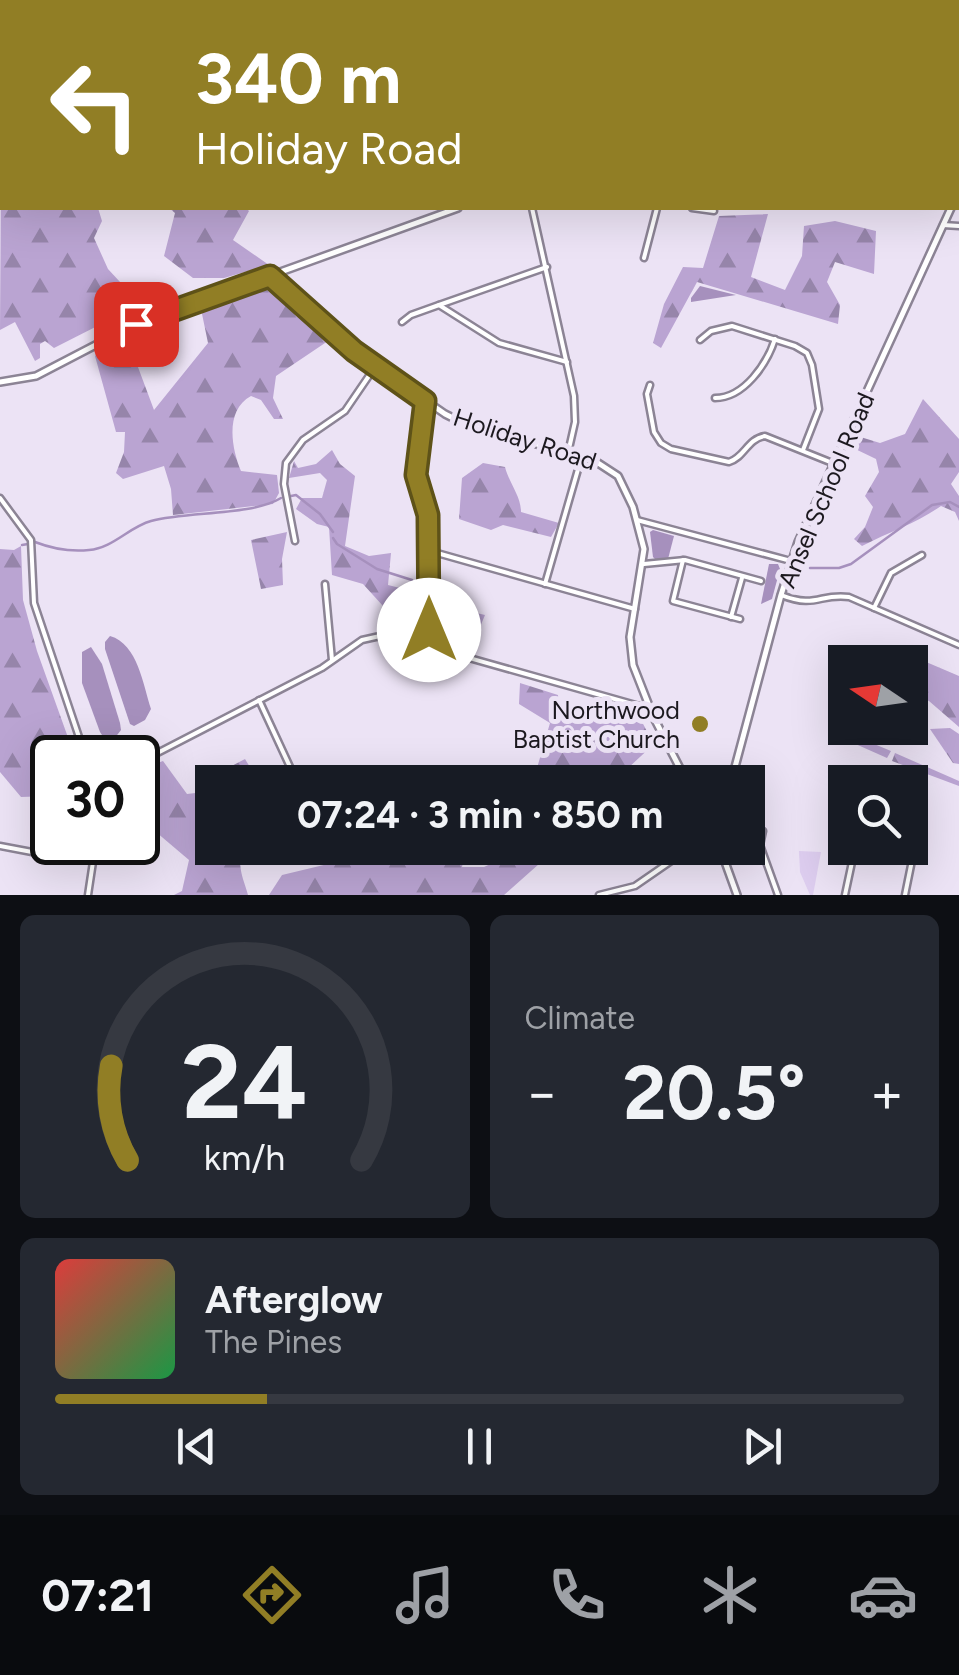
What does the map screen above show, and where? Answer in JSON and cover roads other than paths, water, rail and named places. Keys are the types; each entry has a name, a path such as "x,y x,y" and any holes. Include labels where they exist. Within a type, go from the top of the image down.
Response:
{"street":[{"path":"0,382 36,376 116,332 452,210"},
{"path":"533,210 576,413 568,453"},
{"path":"644,258 657,210"},
{"name":"Ansel School Road","path":"735,765 791,561 950,210"},
{"path":"944,224 959,226"},
{"path":"402,322 411,315 547,267"},
{"name":"Holiday Road","path":"270,276 376,367 461,422 581,457 616,474 628,494 643,542 644,564 631,655 650,710 678,765"},
{"path":"439,305 500,344 567,362"},
{"path":"700,340 710,331 729,326 802,349 811,361 819,413 803,450"},
{"path":"715,398 732,394 764,366 775,339"},
{"path":"295,541 284,484 286,463 303,440 345,411 376,367"},
{"path":"650,384 647,394 654,432 666,447 725,463 736,460 760,437 775,438 834,464"},
{"path":"425,401 416,475 427,509 430,551 428,647"},
{"path":"545,584 581,457"},
{"path":"0,498 31,540 34,603 78,735"},
{"path":"637,520 791,561"},
{"path":"430,551 636,609"},
{"path":"874,608 892,573 922,555"},
{"path":"644,564 683,560 760,581"},
{"path":"683,560 672,601 740,619"},
{"path":"731,617 742,576"},
{"path":"325,584 332,660"},
{"path":"780,595 810,603 844,596 959,644"},
{"path":"160,751 374,636 391,636 650,710"},
{"path":"258,700 288,765"},
{"path":"0,846 30,852"},
{"path":"765,860 778,895"},
{"path":"88,895 93,865"},
{"path":"599,895 638,884 665,865"},
{"path":"726,865 737,895"},
{"path":"845,895 851,865"},
{"path":"904,895 910,865"}],"waterway":[{"path":"291,496 296,495 320,514 333,532"},
{"path":"35,542 75,551 89,550 151,521 253,508 281,498"},
{"path":"810,568 851,564 932,505 950,502 959,507"},
{"path":"333,538 377,569 412,580"},
{"path":"22,545 28,544"}],"place":[{"name":"Northwood Baptist Church","path":"700,724"}]}
